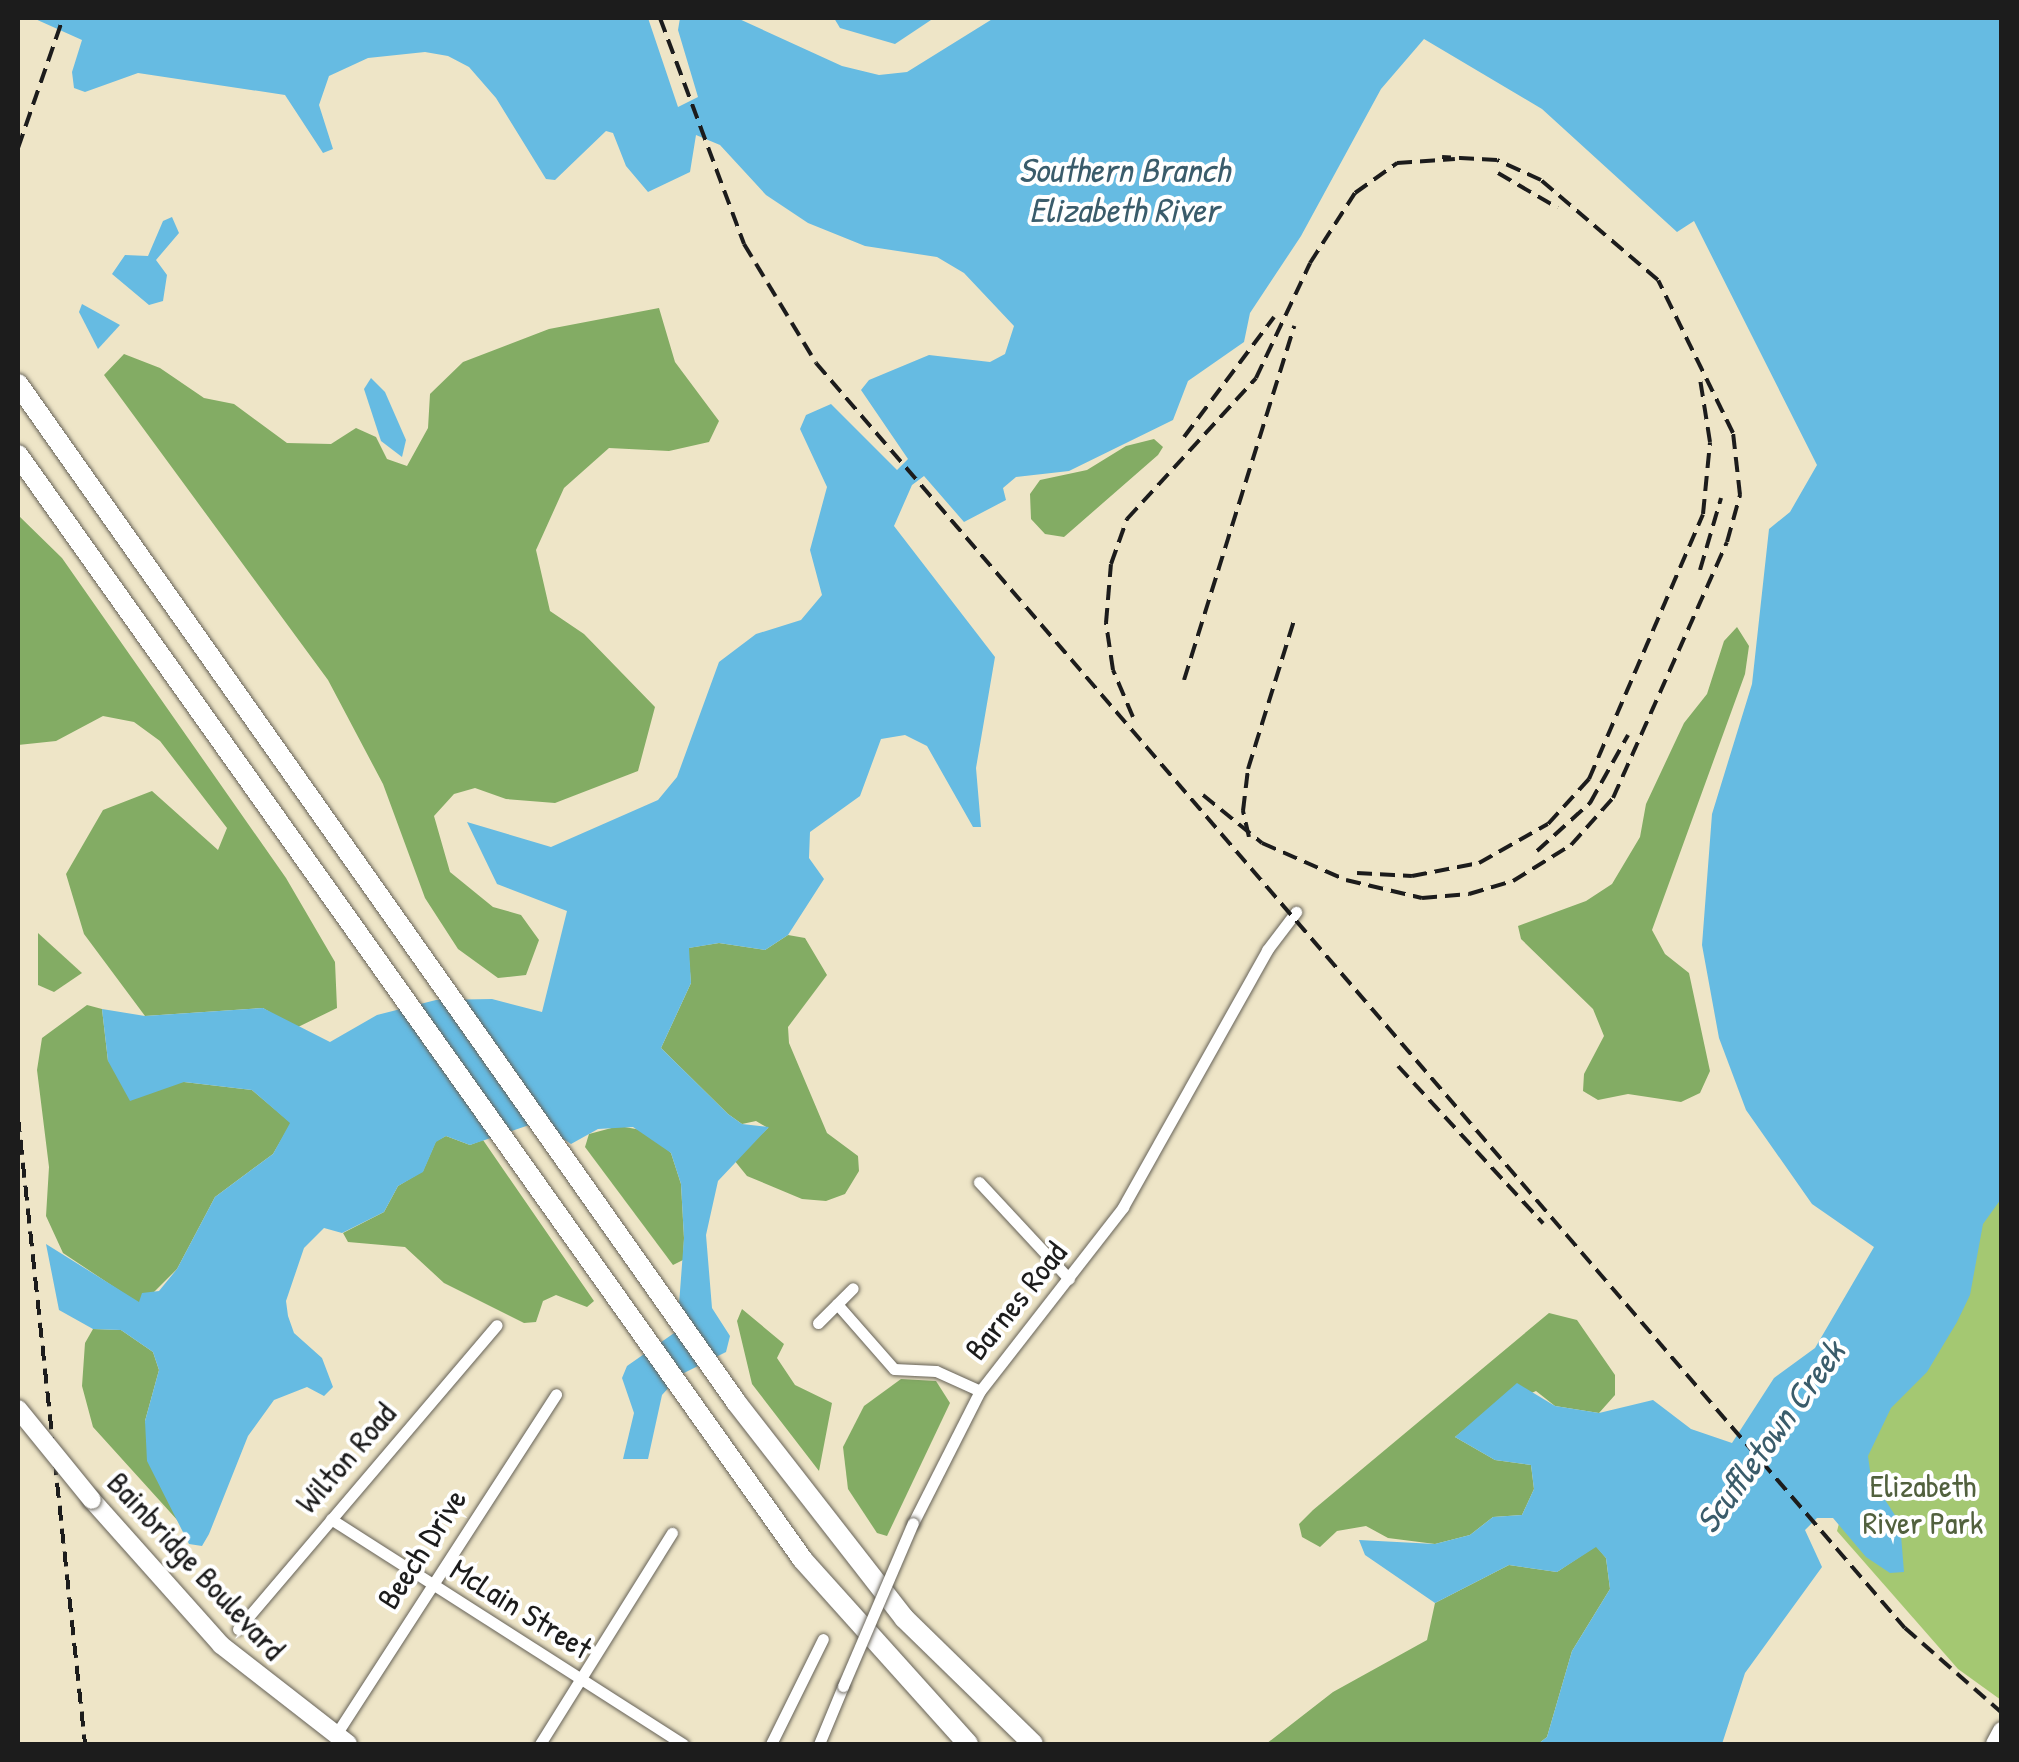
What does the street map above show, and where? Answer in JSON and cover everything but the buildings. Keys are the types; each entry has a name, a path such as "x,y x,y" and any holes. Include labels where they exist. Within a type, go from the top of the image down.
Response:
{"highway":[{"path":"18,384 736,1402 904,1618 1033,1744"},
{"path":"18,455 831,1596 968,1744"}],"main road":[{"name":"Bainbridge Boulevard","path":"18,1409 221,1646 342,1740"},
{"path":"1996,1744 2002,1731"}],"street":[{"name":"Barnes Road","path":"819,1744 913,1523 980,1390 1124,1206 1268,950 1296,912"},
{"path":"980,1182 1069,1280"},
{"path":"818,1323 853,1288"},
{"path":"837,1304 894,1368 936,1372 980,1390"},
{"name":"Wilton Road","path":"238,1628 497,1325"},
{"name":"Beech Drive","path":"342,1740 431,1584 556,1394"},
{"name":"McLain Street","path":"330,1519 683,1744"},
{"path":"540,1744 672,1533"},
{"path":"771,1744 823,1638"}],"green space":[{"path":"659,308 675,362 719,421 709,442 669,451 609,448 564,488 536,550 550,611 584,634 655,707 638,771 555,803 506,799 475,788 454,794 434,816 450,872 493,907 521,915 539,940 526,975 498,978 458,949 425,898 383,784 328,680 104,375 124,354 160,368 204,398 234,404 287,443 331,444 356,428 376,437 387,459 407,466 428,428 430,394 463,362 549,329"},
{"path":"1154,439 1163,447 1158,455 1064,537 1045,534 1031,519 1030,494 1040,480 1087,470 1126,446"},
{"path":"18,515 62,558 286,878 335,962 337,1008 296,1028 263,1008 145,1016 84,934 66,874 103,810 152,791 218,850 227,828 160,741 134,722 103,716 56,741 18,745"},
{"path":"1737,627 1749,646 1745,674 1652,930 1665,954 1689,973 1710,1071 1700,1093 1681,1102 1628,1094 1598,1100 1583,1091 1584,1074 1604,1036 1593,1009 1521,939 1518,926 1586,901 1612,884 1640,837 1646,804 1684,723 1707,694 1724,641"},
{"path":"38,933 82,973 54,992 38,985"},
{"path":"788,935 805,938 827,975 788,1027 789,1043 827,1133 858,1156 859,1171 845,1194 826,1201 802,1199 747,1176 734,1160 768,1128 756,1121 742,1124 728,1114 661,1048 691,983 688,948 719,943 765,950"},
{"path":"87,1005 102,1009 108,1061 184,1082 252,1090 291,1123 273,1154 215,1197 177,1269 141,1305 63,1253 46,1216 49,1167 37,1070 42,1038"},
{"path":"619,1126 647,1131 671,1153 681,1184 684,1238 683,1260 673,1265 585,1147 589,1134"},
{"path":"446,1136 470,1145 483,1140 594,1301 587,1307 556,1295 543,1301 536,1322 524,1323 444,1283 405,1247 348,1242 343,1233 384,1212 398,1186 423,1171 436,1141"},
{"name":"Elizabeth River Park","path":"2001,1192 2001,1700 1958,1669 1837,1531 1856,1460 1979,1223"},
{"path":"742,1309 784,1344 777,1358 795,1385 832,1403 819,1471 752,1384 737,1321"},
{"path":"1549,1313 1577,1320 1615,1375 1615,1395 1599,1413 1555,1406 1536,1391 1485,1413 1455,1437 1495,1460 1531,1465 1534,1489 1522,1515 1493,1517 1470,1535 1435,1544 1388,1538 1366,1526 1337,1531 1320,1547 1302,1537 1299,1524 1313,1510"},
{"path":"93,1329 121,1330 153,1352 159,1370 145,1421 179,1522 93,1427 82,1386 85,1343"},
{"path":"901,1379 936,1381 950,1403 887,1536 877,1533 848,1489 843,1447 864,1406"},
{"path":"1596,1546 1606,1558 1610,1589 1572,1651 1547,1737 1538,1744 1266,1744 1333,1692 1427,1640 1435,1603 1509,1565 1557,1572"}],"water":[{"name":"Southern Branch Elizabeth River","path":"33,18 648,18 678,107 698,97 678,30 680,18 737,18 842,66 879,75 907,72 994,18 2001,18 2001,1199 1983,1224 1970,1295 1957,1322 1927,1372 1891,1408 1868,1456 1871,1478 1900,1523 1904,1572 1890,1573 1866,1557 1833,1518 1817,1518 1805,1530 1822,1567 1745,1673 1722,1744 1538,1744 1547,1737 1572,1651 1610,1589 1606,1558 1596,1547 1557,1572 1509,1565 1435,1603 1365,1555 1359,1540 1435,1544 1470,1535 1493,1517 1522,1515 1534,1489 1531,1465 1495,1460 1455,1437 1517,1383 1555,1406 1599,1413 1653,1400 1691,1429 1732,1443 1774,1378 1815,1348 1874,1247 1812,1204 1746,1110 1719,1038 1702,945 1712,814 1752,684 1769,529 1790,512 1817,465 1694,221 1677,232 1542,109 1424,39 1381,89 1301,236 1250,313 1244,342 1188,381 1173,420 1069,471 1016,477 1003,488 1006,500 964,522 924,476 912,485 894,526 995,657 976,768 981,827 973,827 927,746 905,735 881,739 860,796 810,832 809,858 824,879 788,935 765,950 719,943 689,948 691,983 661,1048 728,1114 742,1124 769,1127 718,1181 706,1235 712,1308 730,1336 726,1352 680,1375 662,1395 648,1459 623,1459 634,1413 622,1378 627,1366 677,1331 684,1238 681,1184 671,1153 633,1127 598,1129 571,1144 538,1122 470,1145 446,1136 436,1142 423,1172 398,1186 384,1212 342,1233 324,1228 304,1248 286,1301 288,1316 294,1333 322,1358 333,1387 324,1396 307,1387 274,1400 248,1436 202,1546 189,1544 147,1461 145,1421 159,1370 153,1352 121,1330 93,1329 59,1310 46,1244 139,1302 142,1293 159,1291 177,1269 215,1197 273,1154 290,1123 252,1090 184,1082 130,1101 108,1061 102,1009 145,1016 263,1008 330,1042 377,1015 436,1000 492,999 542,1012 567,911 497,884 467,822 551,847 658,800 677,777 719,662 756,634 801,620 822,595 810,550 827,487 800,429 806,415 831,404 897,470 908,459 861,390 869,380 929,355 990,362 1005,354 1014,326 964,273 937,257 865,246 808,223 766,195 720,145 696,135 690,172 648,192 626,166 613,133 606,131 555,180 546,179 496,98 469,67 448,56 425,52 368,58 329,76 319,105 333,149 323,153 285,95 138,73 85,92 74,88 72,72 82,40"},
{"path":"834,18 934,18 895,44 840,28"},
{"path":"172,217 179,233 156,260 167,275 163,301 149,305 112,274 125,255 148,256 163,221"},
{"path":"82,304 120,325 98,349 79,312"},
{"path":"371,378 385,392 406,440 402,457 381,441 364,389"}],"railway":[{"path":"18,148 63,18"},
{"path":"660,18 744,244 816,363 1905,1628 2002,1713"},
{"path":"1203,795 1262,843 1346,880 1422,898 1469,894 1513,881 1571,845 1613,798 1727,542 1740,495 1733,433 1658,280 1541,180 1497,160 1442,157"},
{"path":"1133,717 1113,670 1106,623 1111,564 1127,519 1256,378 1310,263 1355,193 1397,163 1455,159"},
{"path":"1498,173 1558,208"},
{"path":"1184,437 1274,317"},
{"path":"1184,680 1294,326"},
{"path":"1357,873 1412,876 1479,863 1548,824 1589,779 1703,514 1710,442 1700,379"},
{"path":"1700,570 1721,498"},
{"path":"1249,837 1243,811 1248,769 1295,617"},
{"path":"1537,851 1590,803 1628,735"},
{"path":"1398,1066 1543,1223"},
{"path":"18,1117 85,1744"}],"water label":[{"name":"Scuffletown Creek","path":"1770,1437"}]}
